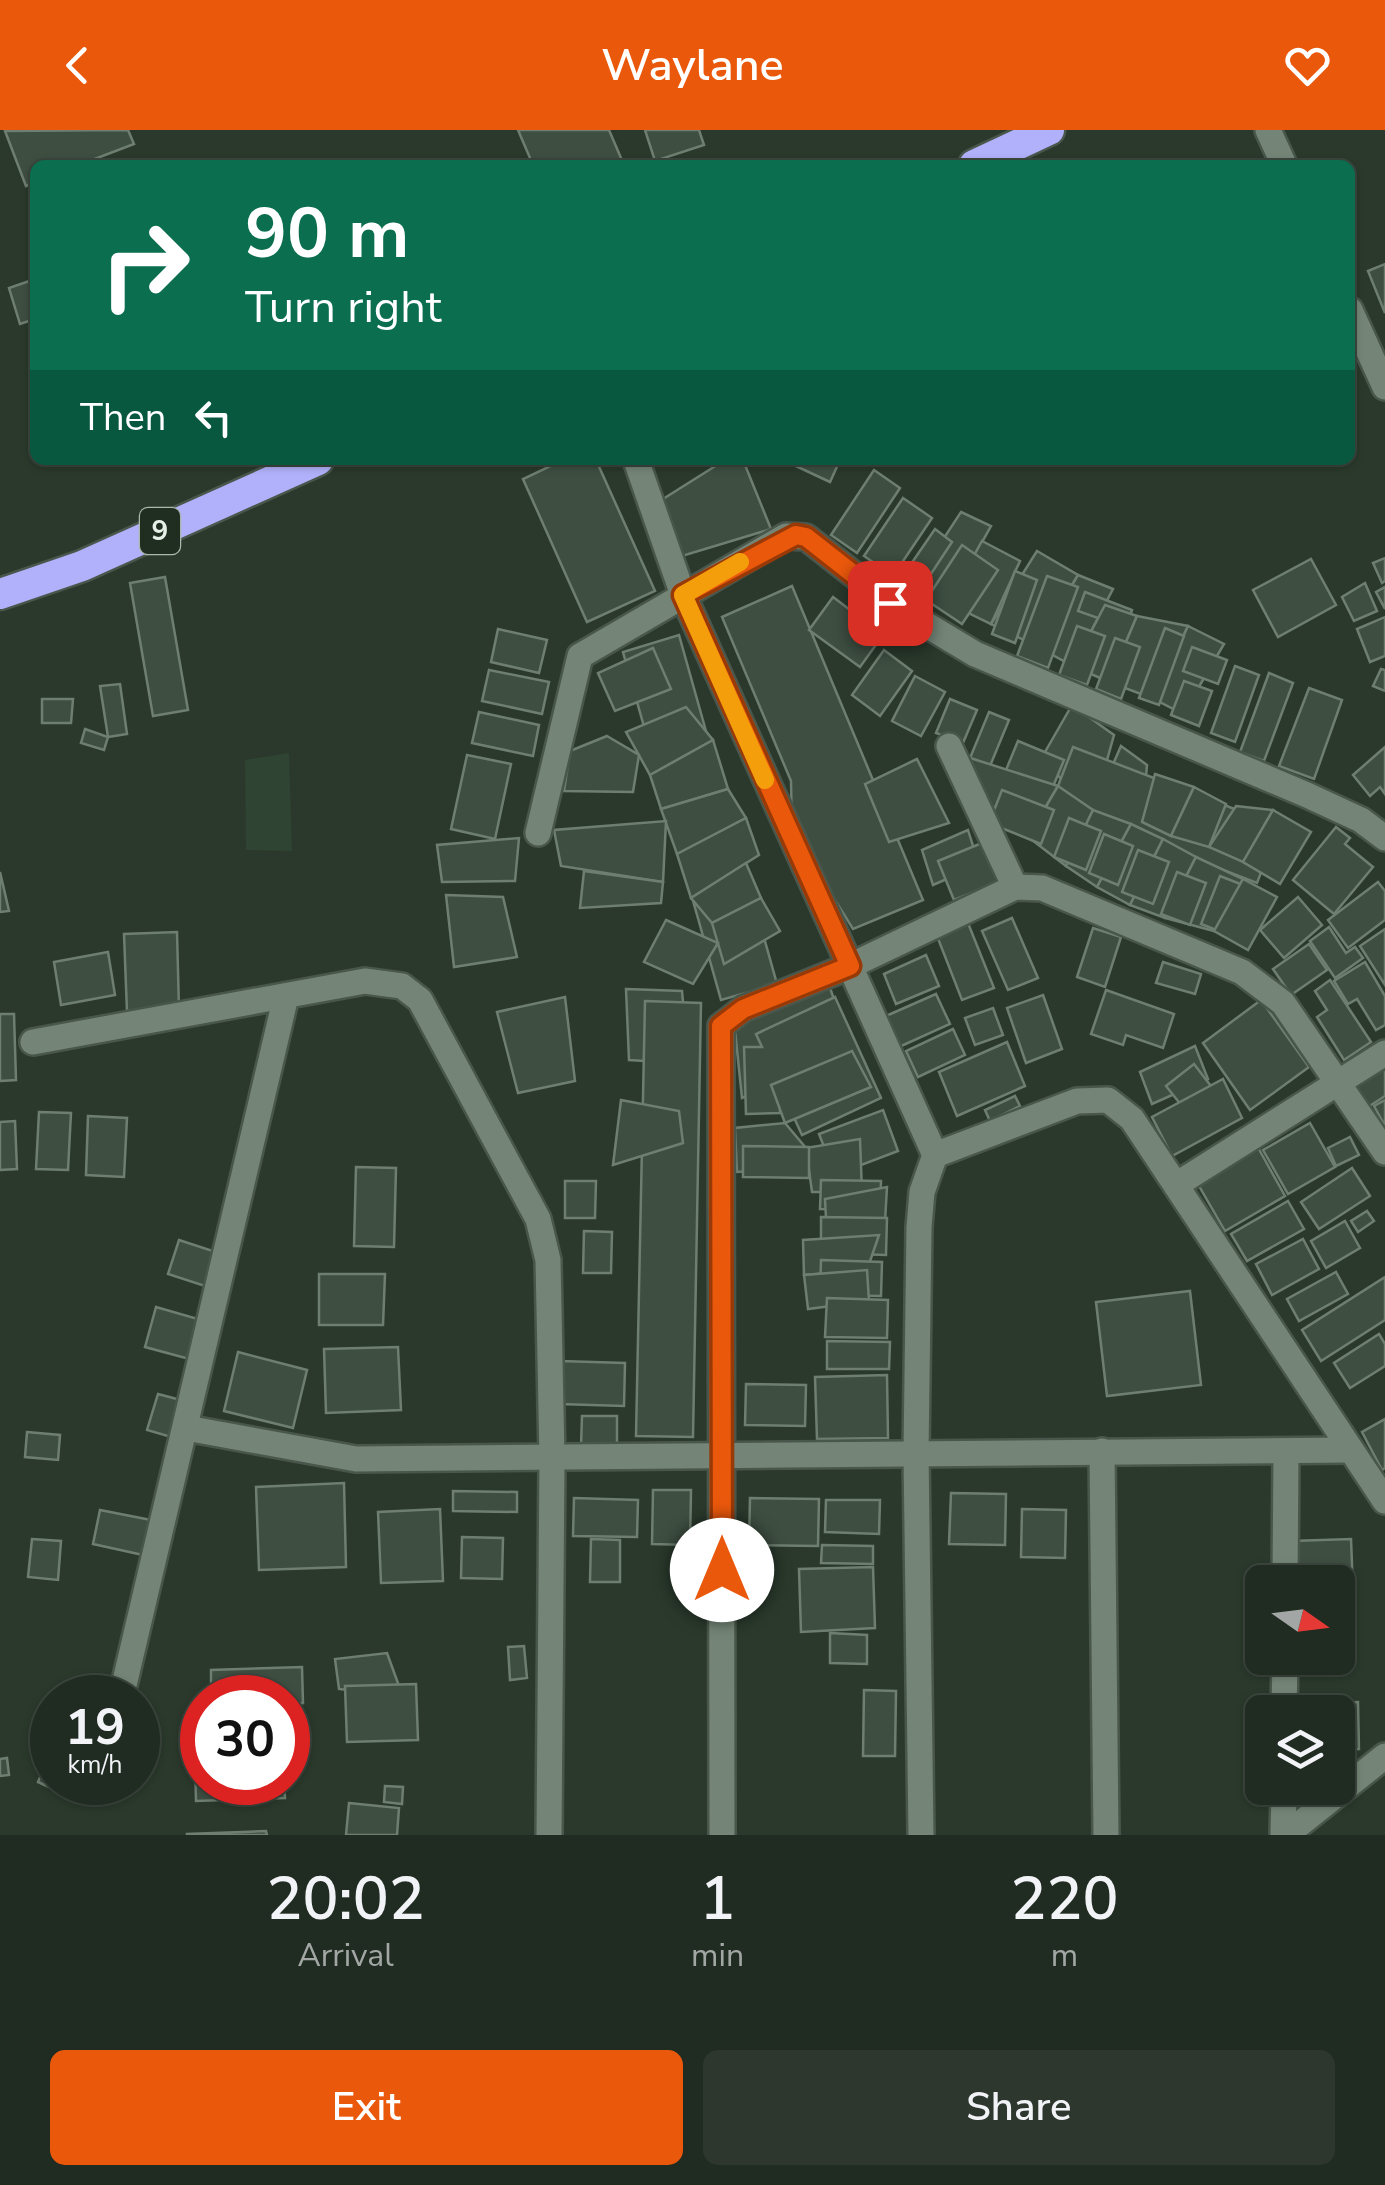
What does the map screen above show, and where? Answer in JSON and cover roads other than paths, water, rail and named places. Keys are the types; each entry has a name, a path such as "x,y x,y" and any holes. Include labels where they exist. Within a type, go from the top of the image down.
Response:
{"highway":[{"path":"985,160 1049,130"},
{"name":"9","path":"0,594 82,566 307,465"}],"street":[{"path":"1268,130 1282,160"},
{"path":"1355,321 1385,387"},
{"path":"638,465 683,595 935,1155 922,1192 919,1227 916,1453 921,1835"},
{"path":"538,834 580,656 786,536 806,537 890,603 974,654 1361,820 1385,838"},
{"path":"949,746 1015,887"},
{"path":"722,1835 721,1026 743,1009 850,966 1015,887 1042,888 1242,972 1283,1003 1385,1152"},
{"path":"33,1042 385,981 420,1000 538,1220 548,1260 552,1458 550,1834"},
{"path":"127,1675 286,996"},
{"path":"1176,1186 1385,1053"},
{"path":"935,1155 1078,1101 1108,1100 1132,1119 1385,1501"},
{"path":"186,1428 356,1459 1102,1451 1286,1454 1350,1450"},
{"path":"1102,1451 1106,1835"},
{"path":"1285,1565 1286,1454"},
{"path":"1284,1835 1385,1756"},
{"path":"1284,1805 1284,1835"}]}
